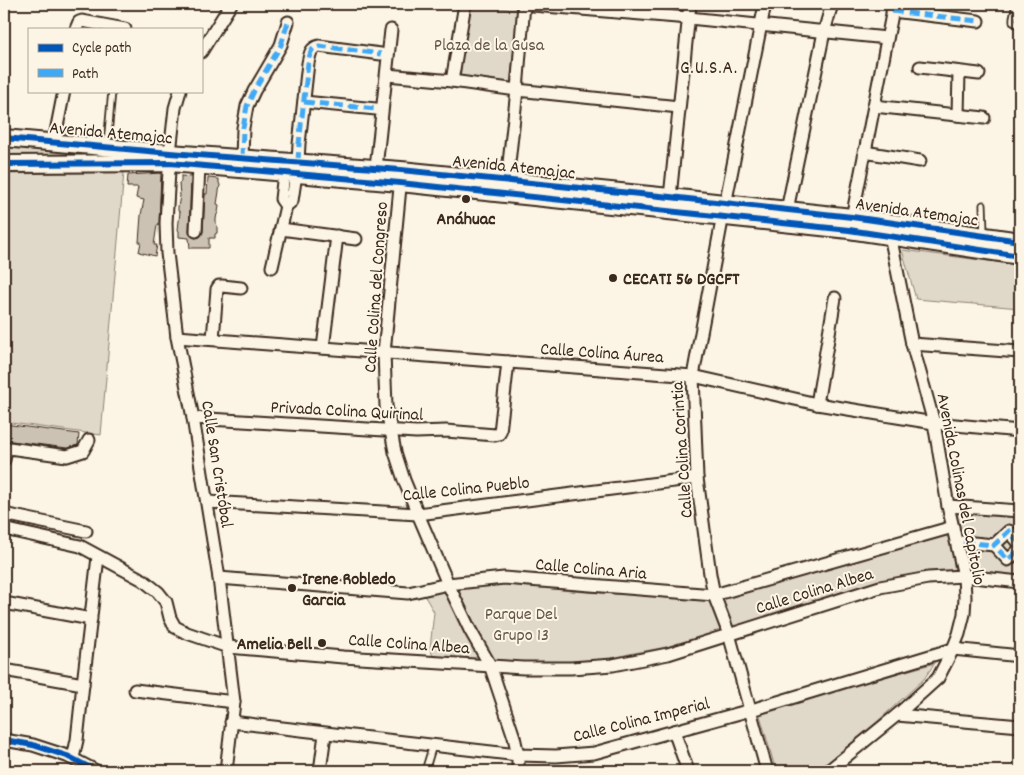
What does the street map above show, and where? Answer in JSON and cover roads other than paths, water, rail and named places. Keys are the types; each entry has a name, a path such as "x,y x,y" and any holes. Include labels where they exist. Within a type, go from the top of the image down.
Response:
{"main road":[{"name":"Avenida Atemajac","path":"4,138 106,147 170,158 199,166 508,181 670,197 724,209 787,210 1020,256"},
{"name":"Avenida Atemajac","path":"4,164 170,158 242,158 293,170 376,168 401,177 851,223"},
{"name":"Avenida Atemajac","path":"889,229 984,236 1020,242"}],"street":[{"path":"202,50 228,4"},
{"path":"452,81 465,4"},
{"path":"508,181 523,4 887,38"},
{"path":"670,197 690,4"},
{"name":"Calle Colina Corintia","path":"765,4 693,376 698,478 710,574 714,595 730,634 767,771"},
{"path":"787,210 824,32 832,4"},
{"path":"851,223 893,7 978,22"},
{"path":"76,28 78,22 82,21 120,28"},
{"path":"242,158 243,128 247,106 281,45 288,22"},
{"path":"376,168 387,75 390,30"},
{"path":"272,267 286,206 281,199 293,170 299,144 311,51 319,46 381,54"},
{"path":"920,67 979,74"},
{"path":"958,115 959,72"},
{"path":"387,75 679,107"},
{"path":"54,142 64,92"},
{"name":"Calle San Cristóbal","path":"180,92 170,158 166,223 167,253 177,337 207,502 228,647 234,702 226,771"},
{"path":"304,102 376,109"},
{"path":"874,106 984,118"},
{"path":"864,152 920,162"},
{"path":"196,231 199,166"},
{"name":"Calle Colina del Congreso","path":"401,177 384,352 386,406 390,431 404,480 418,514 448,584 490,666 511,726 518,755 518,771"},
{"path":"281,228 356,239"},
{"name":"Avenida Colinas del Capitolio","path":"828,771 897,715 938,678 959,634 966,597 964,576 948,506 934,423 912,344 889,229"},
{"path":"323,348 337,236"},
{"path":"213,340 218,286 241,288"},
{"path":"817,404 835,298"},
{"name":"Calle Colina Áurea","path":"177,337 693,376 817,404 934,423 1020,431"},
{"path":"912,344 1020,352"},
{"name":"Privada Colina Quirinal","path":"193,418 390,431 446,431 495,435 500,432 508,362"},
{"path":"4,460 6,449 9,448 67,456 83,451 89,440"},
{"name":"Calle Colina Pueblo","path":"207,502 418,514 698,478"},
{"path":"948,506 1020,511"},
{"path":"6,529 8,515 86,531"},
{"name":"Calle Colina Aria","path":"219,578 408,593 448,584 504,578 714,595 953,527"},
{"name":"Calle Colina Albea","path":"6,529 80,546 142,580 158,592 166,602 170,618 175,627 228,647 524,668 571,668 613,665 668,654 880,587 928,578 964,576 1020,582"},
{"path":"994,545 1009,531 1020,544"},
{"path":"963,542 994,545 1008,560 1020,549"},
{"path":"73,758 78,740 98,557"},
{"path":"4,603 90,619"},
{"name":"Calle Colina Imperial","path":"231,722 518,755 556,756 594,753 750,710 953,650 1020,656"},
{"path":"4,670 83,684"},
{"path":"135,690 234,702"},
{"path":"897,715 1020,726"},
{"path":"674,731 688,771"},
{"path":"320,771 325,734"},
{"path":"4,740 33,745 73,758 84,768 96,771"}],"lane":[{"path":"1016,4 1013,22 1020,25"},
{"path":"106,147 112,92"},
{"path":"983,205 984,236"},
{"path":"425,771 433,745"}],"place":[{"name":"Anáhuac","path":"466,199"},
{"name":"CECATI 56 DGCFT","path":"613,278"},
{"name":"Irene Robledo Garcia","path":"292,588"},
{"name":"Amelia Bell","path":"322,643"}],"district":[{"name":"G.U.S.A.","path":"709,66"}],"park label":[{"name":"Plaza de la Gusa","path":"489,44"},
{"name":"Parque Del Grupo 13","path":"521,623"}]}
